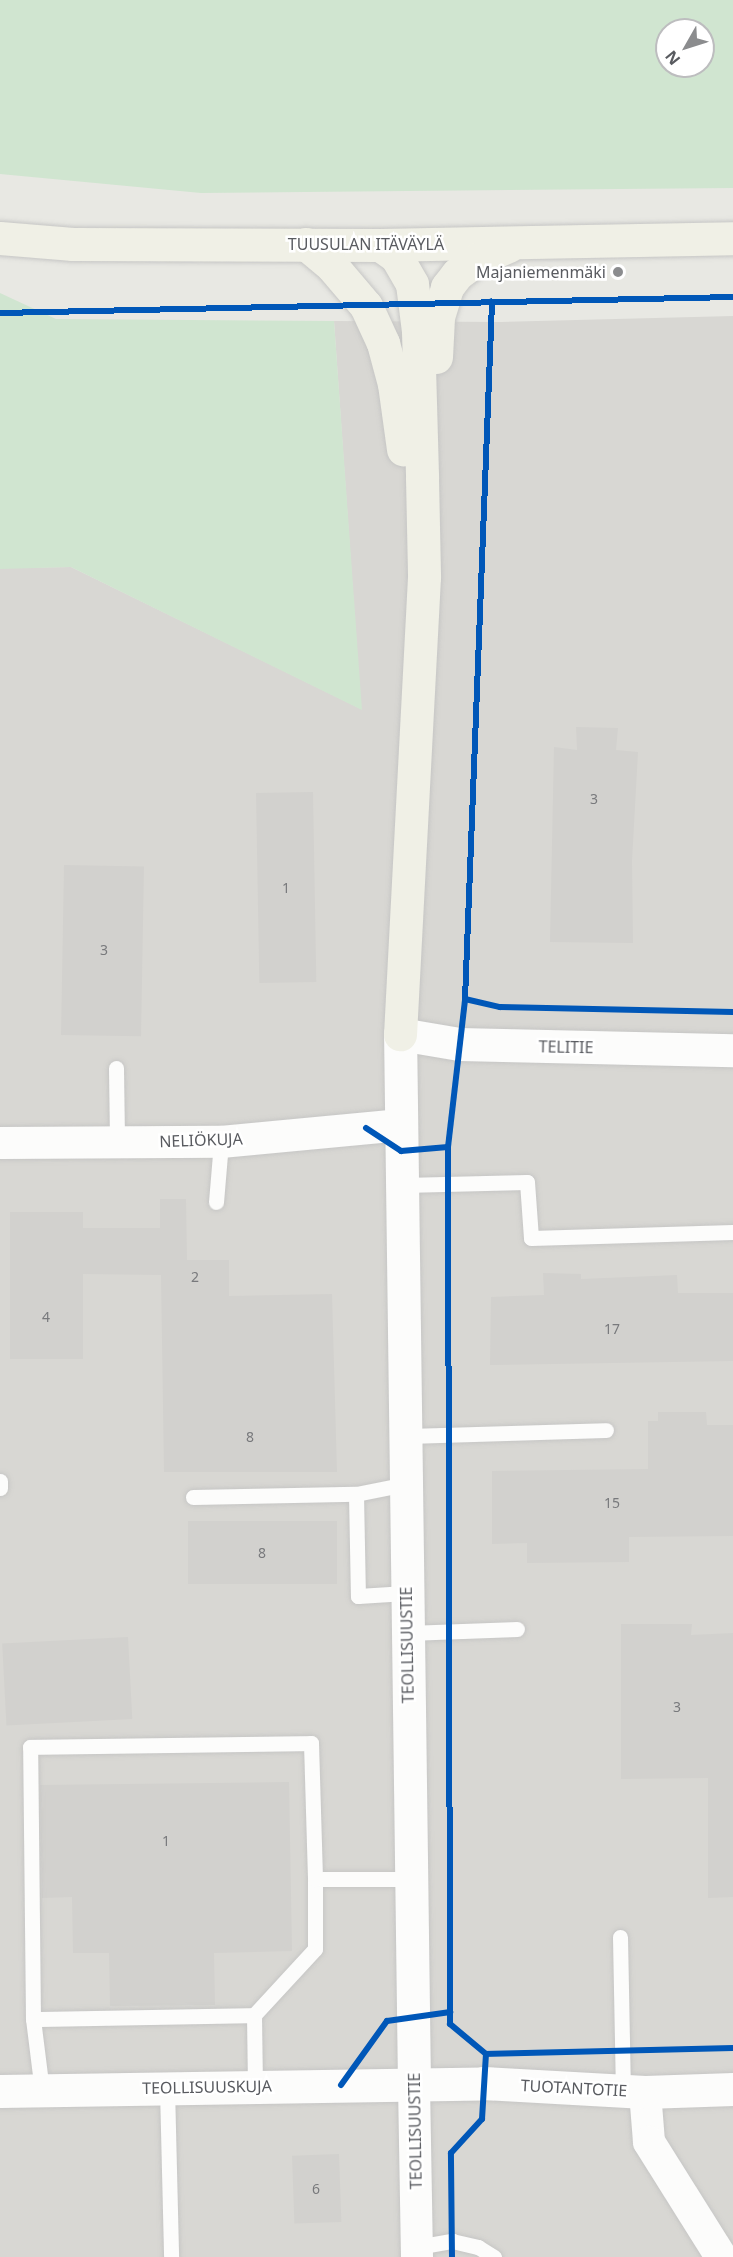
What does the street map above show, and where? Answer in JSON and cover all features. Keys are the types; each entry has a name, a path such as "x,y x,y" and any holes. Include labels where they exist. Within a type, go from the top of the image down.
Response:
{"main road":[{"name":"TUUSULAN ITÄVÄYLÄ","path":"0,238 73,244 380,245 733,238"},
{"path":"420,648 434,576 438,317 447,287 457,274 478,259 517,242"},
{"path":"306,244 344,279 366,306 391,374 406,477 412,602 420,648"},
{"path":"380,245 405,270 412,284 418,331 424,577 400,1034"}],"street":[{"name":"TELITIE","path":"400,1034 459,1044 733,1050"},
{"name":"TEOLLISUUSTIE","path":"400,1034 407,1436 409,1879 417,2252"},
{"name":"NELIÖKUJA","path":"0,1143 221,1142 401,1125"},
{"name":"TUOTANTOTIE","path":"414,2085 483,2083 634,2091 733,2089"},
{"name":"TEOLLISUUSKUJA","path":"0,2091 255,2085 414,2085"},
{"path":"634,2091 649,2142 722,2257"}],"lane":[{"path":"116,1068 117,1142"},
{"path":"216,1202 221,1142"},
{"path":"403,1185 527,1182 531,1238 733,1232"},
{"path":"407,1436 606,1430"},
{"path":"0,1481 0,1488"},
{"path":"193,1497 356,1494 406,1484"},
{"path":"356,1494 358,1596 406,1593"},
{"path":"408,1633 517,1629"},
{"path":"42,2091 33,2019 30,1747 311,1743 315,1949 254,2015 255,2085"},
{"path":"315,1879 409,1879"},
{"path":"620,1937 634,2091"},
{"path":"33,2019 254,2015"},
{"path":"167,2088 171,2257"},
{"path":"417,2252 452,2241 478,2247 494,2257"}],"shaded area":[{"path":"733,316 733,2257 0,2257 0,568 71,567 361,709 334,321 501,322"}],"green space":[{"path":"0,0 733,0 733,188 201,193 0,174"},
{"path":"0,293 56,319 334,321 362,710 71,567 0,569"}],"building":[{"path":"576,727 618,728 616,750 638,752 632,861 633,943 550,942 554,747 577,750"},
{"path":"313,792 316,982 259,983 256,793"},
{"path":"64,865 144,866 141,1036 61,1035"},
{"path":"160,1199 186,1199 187,1260 229,1260 229,1296 332,1294 337,1472 164,1472 161,1275 83,1274 83,1359 10,1359 10,1212 83,1212 83,1228 160,1228"},
{"path":"543,1273 581,1274 581,1279 677,1275 678,1293 733,1293 733,1361 490,1365 491,1297 544,1295"},
{"path":"658,1412 706,1412 707,1425 733,1425 733,1536 629,1537 629,1562 527,1563 527,1543 492,1544 492,1471 648,1469 648,1421 658,1421"},
{"path":"188,1521 337,1521 337,1584 188,1584"},
{"path":"621,1624 692,1624 691,1635 733,1633 733,1897 708,1898 708,1778 621,1779"},
{"path":"128,1637 132,1719 6,1725 2,1644"},
{"path":"289,1782 292,1951 214,1953 215,2005 110,2006 109,1953 73,1953 72,1897 42,1898 40,1785"},
{"path":"339,2154 341,2222 294,2224 292,2156"}],"cycle path":[{"path":"0,313 733,297"},
{"path":"452,2257 451,2153 482,2119 486,2054 450,2024 448,1147 465,999 492,302"},
{"path":"465,999 500,1007 733,1012"},
{"path":"366,1128 401,1151 448,1147"},
{"path":"341,2085 387,2021 450,2012"},
{"path":"486,2054 733,2048"}],"place":[{"name":"Majaniemenmäki","path":"618,272"}]}
